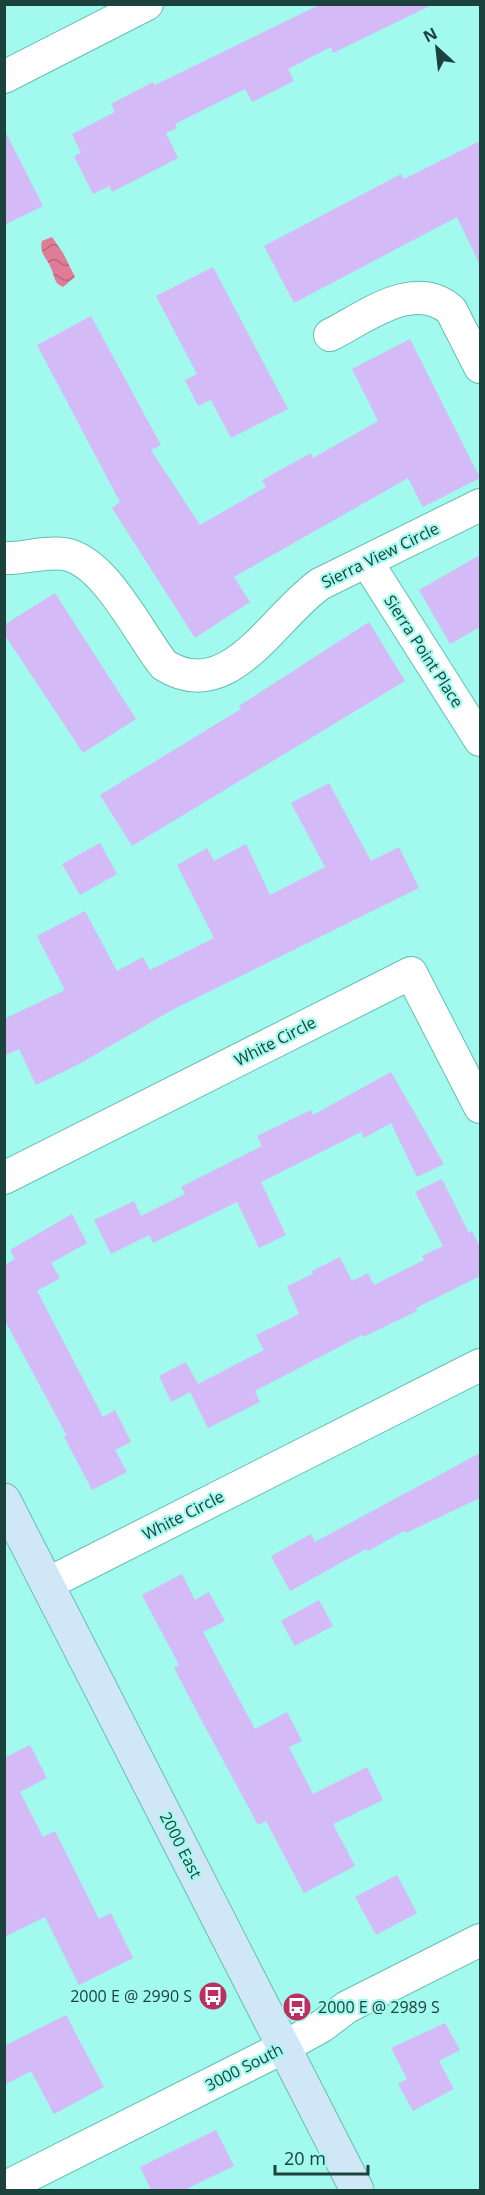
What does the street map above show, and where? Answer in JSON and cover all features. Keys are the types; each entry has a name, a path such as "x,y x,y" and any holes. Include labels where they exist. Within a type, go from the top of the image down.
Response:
{"street":[{"path":"4,77 147,4"},
{"path":"330,335 400,301 423,296 451,310 480,367"},
{"name":"Sierra View Circle","path":"4,558 53,553 80,559 102,577 164,665 191,676 216,674 229,668 310,590 480,505"},
{"name":"Sierra Point Place","path":"367,562 480,740"},
{"name":"White Circle","path":"4,1178 411,973 480,1107"},
{"name":"White Circle","path":"47,1584 480,1365"},
{"name":"2000 East","path":"4,1500 357,2190"},
{"name":"3000 South","path":"4,2188 284,2048 322,2026 347,2007 480,1940"}],"water":[{"path":"52,237 75,277 63,287 56,281 42,249 42,241"}],"building":[{"path":"321,4 434,4 333,53 331,47 288,69 294,81 252,102 245,89 175,124 177,128 166,133 178,158 112,192 109,186 93,194 74,156 81,153 72,134 115,112 111,104 153,82 155,85"},
{"path":"4,129 43,206 4,225"},
{"path":"480,141 480,265 457,217 294,303 264,246 401,174 404,179"},
{"path":"213,267 288,409 231,438 211,400 198,406 185,380 197,374 156,296"},
{"path":"91,316 161,445 151,450 200,525 266,487 262,480 311,453 313,458 378,421 352,369 410,339 480,478 423,507 408,478 234,577 250,602 195,638 112,508 120,502 37,345"},
{"path":"480,555 480,627 450,644 419,590"},
{"path":"55,593 136,719 83,753 4,634 4,625"},
{"path":"369,622 405,681 132,846 100,795 241,709 239,706"},
{"path":"329,783 371,861 399,847 419,888 172,1010 79,1064 36,1085 19,1049 4,1056 4,1019 65,990 37,936 85,911 117,971 143,957 150,970 214,938 177,865 207,848 214,861 246,844 270,895 325,867 291,803"},
{"path":"100,843 117,874 80,895 62,864"},
{"path":"391,1072 444,1164 417,1177 391,1123 364,1138 361,1132 261,1182 286,1235 259,1248 237,1202 153,1243 149,1235 111,1254 94,1220 134,1201 141,1216 185,1194 181,1187 262,1146 257,1136 311,1110 313,1115"},
{"path":"442,1179 469,1233 472,1231 480,1247 480,1276 416,1308 417,1311 363,1337 362,1335 255,1391 260,1402 208,1428 190,1392 171,1402 159,1376 186,1362 198,1384 264,1350 256,1335 299,1314 287,1286 313,1274 312,1271 340,1257 352,1281 368,1273 374,1285 424,1260 422,1256 443,1246 415,1192"},
{"path":"72,1214 87,1243 51,1263 60,1278 37,1291 103,1417 115,1410 131,1442 115,1450 127,1472 92,1490 64,1437 67,1436 4,1319 4,1265 15,1259 10,1250"},
{"path":"480,1453 480,1498 406,1533 404,1531 368,1551 366,1549 290,1591 271,1556 311,1534 315,1542"},
{"path":"182,1574 195,1600 209,1592 225,1621 203,1632 255,1729 287,1712 302,1741 289,1747 313,1794 367,1767 383,1800 333,1824 355,1866 304,1893 266,1821 258,1825 174,1668 179,1665 142,1595"},
{"path":"319,1600 333,1626 295,1646 281,1621"},
{"path":"30,1745 47,1778 20,1792 43,1837 55,1831 99,1919 111,1913 133,1958 79,1985 45,1917 4,1937 4,1758"},
{"path":"397,1875 417,1913 376,1935 355,1897"},
{"path":"66,2015 104,2087 54,2114 31,2071 4,2085 4,2046"},
{"path":"445,2023 460,2050 439,2061 454,2089 413,2111 398,2084 407,2079 391,2048"},
{"path":"216,2130 234,2166 184,2190 151,2190 140,2167"}],"place":[{"name":"2000 E @ 2990 S","path":"213,1996"},
{"name":"2000 E @ 2989 S","path":"297,2007"}]}
